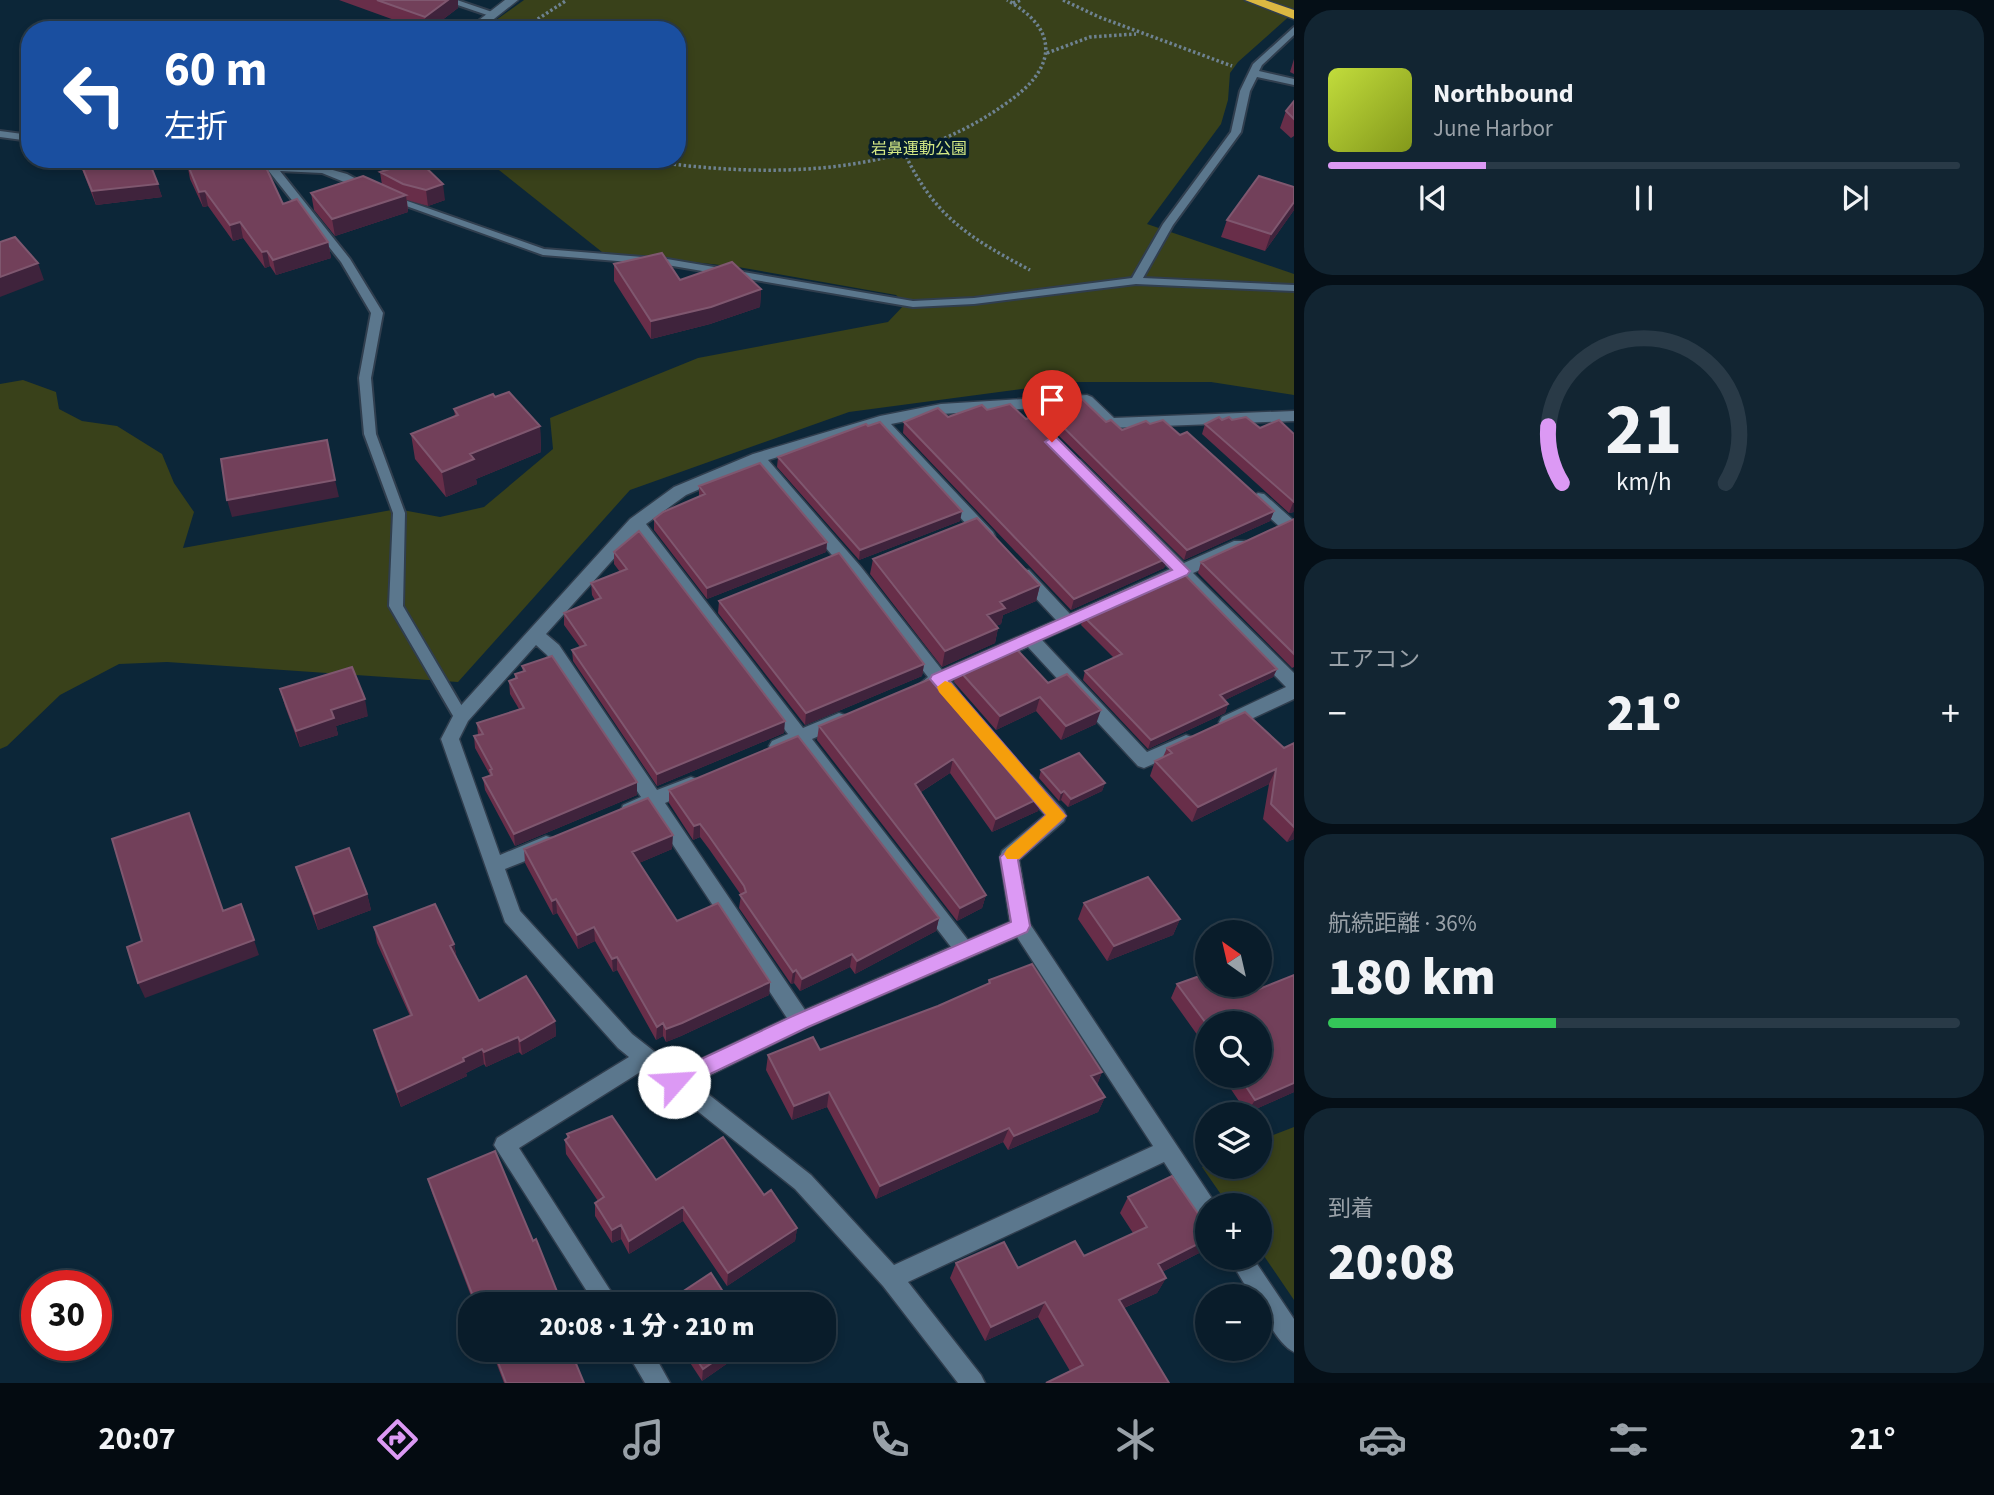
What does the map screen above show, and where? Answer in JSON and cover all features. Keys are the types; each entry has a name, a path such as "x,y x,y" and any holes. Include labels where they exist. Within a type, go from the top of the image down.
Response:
{"highway":[{"path":"1252,0 1294,15"}],"street":[{"path":"484,21 512,0"},
{"path":"974,1383 891,1278 803,1182 625,1041 512,916 450,739 461,717 636,523 680,491 758,458 880,421 941,409 1087,400 1110,423 1294,416"},
{"path":"1015,404 1035,424"},
{"path":"1173,420 1193,439"},
{"path":"880,421 970,526 995,544"},
{"path":"1064,453 1294,684"},
{"path":"758,458 834,557 861,569 938,679 965,711"},
{"path":"1245,486 1285,524"},
{"path":"636,523 707,608 800,737 965,951"},
{"path":"913,690 1251,539"},
{"path":"1013,563 1068,622"},
{"path":"534,634 553,650 801,1021"},
{"path":"1031,639 1144,761 1294,691"},
{"path":"764,752 850,716"},
{"path":"1011,764 1057,816 1009,857 1021,926 1196,1193"},
{"path":"618,815 703,778"},
{"path":"493,866 568,835"},
{"path":"674,1082 801,1021 1021,926"},
{"path":"600,1292 505,1144 647,1057"},
{"path":"891,1278 1167,1150"},
{"path":"1248,1270 1294,1340"},
{"path":"645,1362 658,1383"}],"lane":[{"path":"448,0 493,14"},
{"path":"1136,281 1168,224 1236,132 1245,92 1258,64 1294,30"},
{"path":"1253,73 1294,82"},
{"path":"0,134 21,137"},
{"path":"272,168 346,261 377,313 365,378 370,435 399,513 396,606 461,717"},
{"path":"318,168 336,172 400,204 461,221 543,251 667,262 913,304 974,301 1136,281 1294,288"}],"path":[{"path":"535,21 568,0"},
{"path":"686,168 743,173 804,170 904,152 958,134 995,114 1020,94 1043,65 1047,44 1039,24 1007,0"},
{"path":"1013,3 1021,0"},
{"path":"1063,0 1143,34 1253,73"},
{"path":"1046,54 1086,37 1121,32 1143,34"},
{"path":"904,152 916,177 937,207 977,239 1069,290"}],"green space":[{"name":"岩鼻運動公園","path":"524,0 1294,0 1294,12 1238,62 1230,73 1228,100 1221,124 1147,224 1294,274 1294,395 1211,382 1074,382 849,412 630,490 458,682 167,662 119,664 60,695 7,746 0,749 0,384 23,380 56,392 59,409 82,421 117,426 162,454 174,483 194,512 183,548 397,509 440,517 484,507 553,449 550,418 698,358 888,322 905,304 896,295 738,267 602,252 496,168 686,168 686,21 495,21"},
{"path":"1294,1127 1294,1300 1272,1268 1272,1193 1220,1193 1210,1179 1272,1179 1272,1135"}],"building":[{"path":"377,0 448,0 425,17"},
{"path":"1294,101 1294,119 1286,111"},
{"path":"83,168 152,168 158,184 92,191"},
{"path":"189,168 266,168 283,204 297,199 328,242 273,260 267,251 262,252 240,222 230,225 205,191 199,192"},
{"path":"393,168 426,168 443,184 426,190 403,184 380,172"},
{"path":"363,176 406,195 332,219 311,193"},
{"path":"1259,176 1294,187 1294,202 1271,234 1227,220"},
{"path":"15,237 38,263 0,277 0,242"},
{"path":"662,253 680,280 732,262 761,289 711,307 651,321 614,264"},
{"path":"509,392 540,426 470,454 474,459 442,472 411,434 458,415 454,409 493,394 495,397"},
{"path":"1082,399 1106,422 1111,420 1122,430 1146,421 1150,424 1163,420 1180,435 1187,432 1274,511 1187,550 1048,412"},
{"path":"1010,404 1026,419 1029,418 1168,558 1074,599 904,422 938,408 948,417 982,405 987,410"},
{"path":"1219,417 1222,420 1229,417 1232,420 1246,417 1260,428 1279,420 1294,434 1294,502 1205,424"},
{"path":"880,422 962,511 860,550 778,457 866,424 868,426"},
{"path":"327,440 335,480 227,500 221,459"},
{"path":"760,463 827,542 707,588 654,519 663,512 705,494 699,486"},
{"path":"977,518 1040,585 1000,602 1005,608 987,615 998,628 945,651 873,559"},
{"path":"1294,519 1294,654 1201,562"},
{"path":"639,531 785,721 657,774 572,650 586,645 564,613 601,598 591,583 627,569 614,552"},
{"path":"839,553 924,664 806,713 719,601"},
{"path":"1182,572 1277,669 1220,695 1228,704 1151,740 1085,671 1122,654 1084,617"},
{"path":"1011,643 1048,683 1067,674 1101,710 1066,726 1040,697 1000,716 957,668"},
{"path":"552,656 637,782 514,834 483,778 492,775 492,769 474,736 483,734 477,723 524,708 509,681 517,678 515,674 525,671 522,666"},
{"path":"352,667 365,699 331,710 334,718 296,731 280,689"},
{"path":"937,676 1042,797 996,819 953,759 915,784 986,895 960,908 819,726"},
{"path":"1245,712 1284,748 1294,743 1294,827 1271,804 1276,769 1198,807 1155,761 1172,753 1167,748"},
{"path":"798,736 939,918 857,961 852,954 802,979 796,970 793,972 740,895 746,892 744,886 709,836 700,824 694,826 669,790"},
{"path":"1079,753 1105,783 1071,799 1064,791 1061,793 1041,770"},
{"path":"648,798 673,835 632,852 677,921 718,903 770,982 666,1029 663,1023 657,1027 617,957 612,959 594,927 577,935 556,899 552,901 524,849"},
{"path":"189,813 223,911 241,904 254,940 138,983 127,947 142,941 112,839"},
{"path":"349,848 367,894 314,914 296,867"},
{"path":"1148,877 1180,919 1114,946 1084,903"},
{"path":"435,904 454,944 450,946 479,1001 526,976 555,1021 520,1041 518,1037 484,1052 482,1049 463,1058 464,1061 397,1092 374,1030 412,1015 374,927"},
{"path":"1032,964 1102,1072 1091,1076 1105,1097 1014,1136 1009,1128 880,1186 829,1092 794,1106 768,1055 813,1037 820,1050 938,1006 990,983 989,980"},
{"path":"1294,975 1294,1083 1255,1100 1247,1088 1272,1088 1272,1011 1197,1011 1177,984 1195,978 1195,998 1272,998 1272,984"},
{"path":"612,1116 656,1180 723,1137 764,1195 771,1190 797,1228 728,1273 683,1207 629,1241 621,1225 612,1230 595,1203 604,1197 565,1140 569,1137 567,1134"},
{"path":"495,1151 557,1292 471,1292 428,1179"},
{"path":"1172,1176 1195,1209 1195,1246 1158,1264 1166,1278 1119,1300 1169,1383 1046,1383 1083,1365 1045,1302 991,1327 956,1263 1004,1242 1018,1268 1075,1241 1084,1256 1147,1227 1128,1197"},
{"path":"711,1273 723,1292 682,1292"},
{"path":"498,1362 575,1362 584,1383 506,1383"},
{"path":"698,1362 713,1362 703,1369"}],"slow traffic":[{"path":"945,687 1057,816 1013,854"}],"route":[{"path":"674,1082 801,1021 1021,926 1009,857 1057,816 938,679 1182,571 1052,442"}]}
